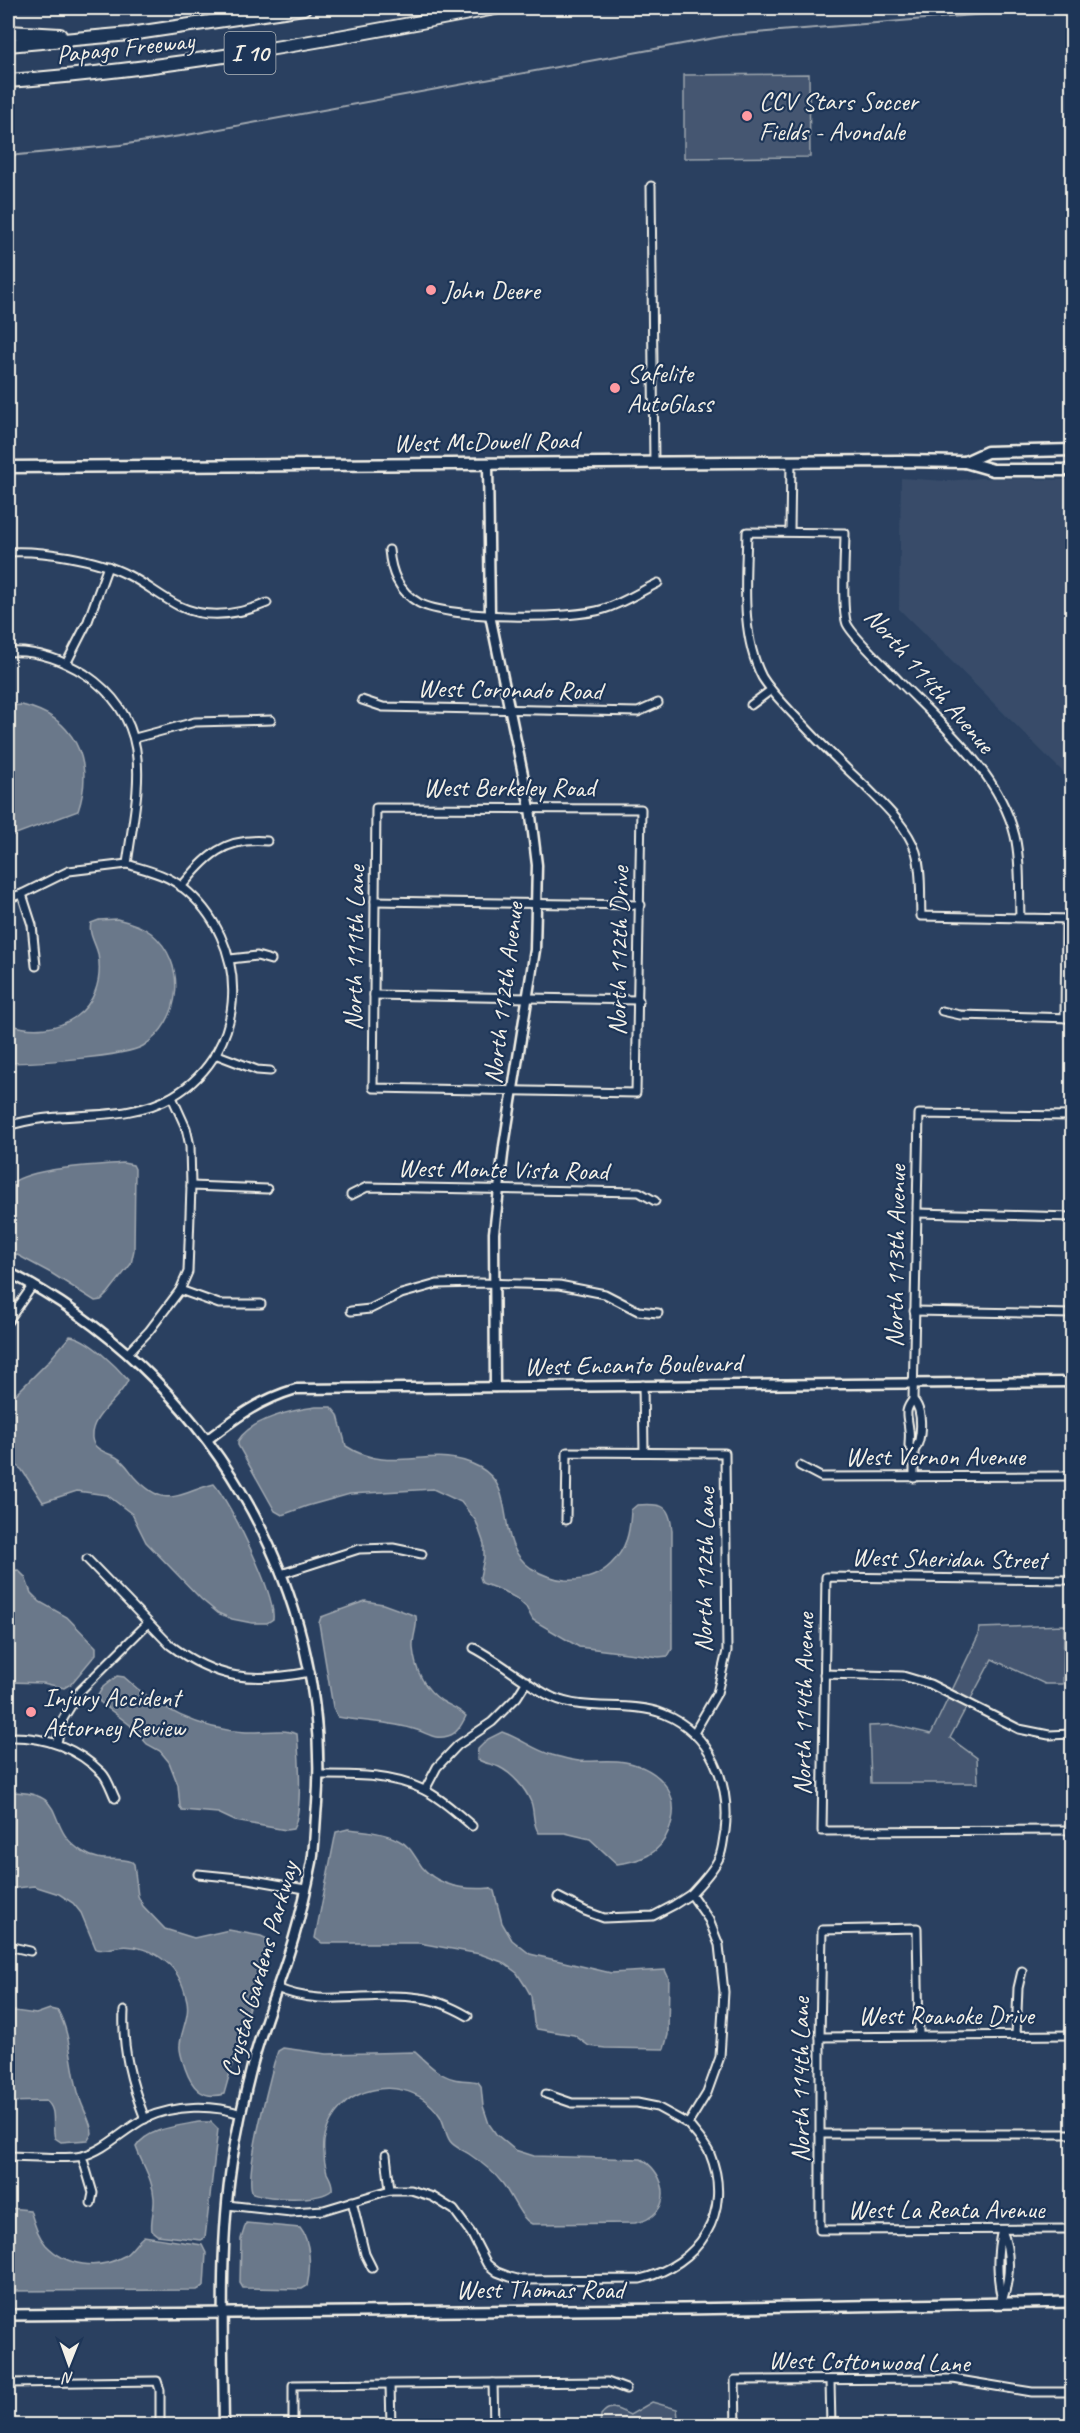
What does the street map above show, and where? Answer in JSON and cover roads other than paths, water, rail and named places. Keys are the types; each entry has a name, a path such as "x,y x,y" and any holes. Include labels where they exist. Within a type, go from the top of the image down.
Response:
{"highway":[{"name":"Papago Freeway","path":"8,45 188,27 304,8"},
{"name":"Papago Freeway","path":"8,81 112,72 216,59 496,8"},
{"path":"8,32 97,37"}],"main road":[{"name":"West McDowell Road","path":"965,462 987,452 1072,450"},
{"name":"West McDowell Road","path":"8,467 965,462 993,470 1072,470"},
{"name":"West Thomas Road","path":"8,2315 684,2309 1072,2302"}],"street":[{"path":"651,186 654,462"},
{"path":"791,462 790,531 747,532 748,623 754,654 771,690 890,810 903,828 916,851 921,916 1069,919 1069,1018 960,1015 942,1011"},
{"name":"North 112th Avenue","path":"488,464 490,615 530,808 537,865 535,950 494,1233 495,1386"},
{"name":"North 114th Avenue","path":"790,531 845,533 844,596 847,624 975,759 1004,807 1014,835 1019,868 1020,918"},
{"path":"389,550 391,567 399,587 418,603 441,611 490,615 564,616 605,609 658,583"},
{"path":"8,552 37,553 108,566 128,574 179,606 208,614 246,612 267,603"},
{"path":"67,662 88,621 108,566"},
{"path":"8,652 42,654 67,662 103,687 121,711 135,738 139,777 127,864"},
{"path":"751,705 771,690"},
{"name":"West Coronado Road","path":"362,700 383,707 638,712 658,703"},
{"path":"135,738 195,722 271,720"},
{"name":"West Berkeley Road","path":"376,808 641,809"},
{"name":"North 111th Lane","path":"376,808 373,1088 513,1091"},
{"name":"North 112th Drive","path":"513,1091 636,1093 641,809"},
{"path":"181,887 215,850 248,839 267,841"},
{"path":"8,898 22,894 69,871 127,864 155,872 181,887 217,927 230,959 233,988 227,1032 215,1054 199,1074 171,1097 136,1110 34,1120 8,1126"},
{"path":"22,894 32,926 36,966"},
{"path":"375,901 641,905"},
{"path":"230,959 257,956 271,960"},
{"path":"374,995 639,1000"},
{"path":"215,1054 256,1070 270,1071"},
{"path":"128,1353 149,1331 180,1290 190,1262 189,1135 171,1097"},
{"name":"North 113th Avenue","path":"914,1478 914,1451 918,1446 921,1411 914,1400 913,1383 919,1114 1072,1116"},
{"path":"191,1186 267,1189"},
{"name":"West Monte Vista Road","path":"351,1195 367,1187 499,1189 639,1192 655,1200"},
{"path":"917,1213 1072,1217"},
{"name":"Crystal Gardens Parkway","path":"8,1272 70,1307 128,1353 168,1392 208,1439 255,1515 281,1575 297,1621 310,1672 316,1719 319,1775 312,1860 293,1939 252,2064 241,2115 227,2205 223,2313 224,2426"},
{"path":"351,1311 370,1309 401,1294 437,1284 494,1283 559,1285 605,1294 638,1311 658,1313"},
{"path":"8,1321 33,1285"},
{"path":"180,1290 219,1304 261,1305"},
{"path":"915,1311 1072,1314"},
{"name":"West Encanto Boulevard","path":"208,1439 243,1411 262,1401 296,1389 1072,1382"},
{"path":"566,1520 567,1452 644,1452 643,1385"},
{"name":"North 113th Avenue","path":"914,1400 905,1416 909,1428 909,1446 914,1451"},
{"path":"909,1428 919,1427"},
{"name":"North 112th Lane","path":"644,1452 725,1453 727,1651 717,1693 694,1733"},
{"name":"West Vernon Avenue","path":"800,1466 821,1477 1072,1476"},
{"path":"281,1575 359,1549 393,1548 422,1554"},
{"path":"87,1559 170,1645 208,1668 254,1679 281,1678 310,1672"},
{"name":"North 114th Avenue","path":"826,1577 822,1831 1072,1830"},
{"name":"West Sheridan Street","path":"826,1577 1072,1580"},
{"path":"57,1742 63,1719 80,1691 148,1623"},
{"path":"474,1648 551,1696 575,1705 639,1709 665,1714 694,1733 716,1762 725,1789 727,1814 719,1857 691,1893 653,1916 604,1918 558,1897"},
{"path":"824,1674 903,1676 930,1684 1019,1729 1049,1735 1072,1734"},
{"path":"425,1790 437,1767 458,1745 492,1722 517,1697 527,1681"},
{"path":"8,1737 27,1737 57,1742 103,1774 115,1798"},
{"path":"319,1775 384,1778 425,1790 472,1826"},
{"path":"198,1874 248,1878 305,1889"},
{"path":"688,2124 707,2093 720,2057 724,1992 719,1945 709,1920 691,1893"},
{"name":"North 114th Lane","path":"820,2230 822,1930 917,1928 919,2035"},
{"path":"8,1946 30,1951"},
{"path":"1016,2035 1018,1988 1022,1971"},
{"path":"277,1988 291,1994 326,1999 421,1998 453,2008 468,2016"},
{"path":"124,2011 125,2050 136,2095 146,2119"},
{"name":"West Roanoke Drive","path":"820,2037 1072,2035"},
{"path":"227,2205 291,2212 324,2210 390,2190 411,2190 433,2197 454,2210 471,2233 487,2264 497,2272 521,2280 640,2279 666,2271 681,2263 700,2246 711,2225 716,2205 717,2179 709,2152 688,2124 657,2107 637,2103 572,2103 546,2094"},
{"path":"8,2156 82,2156 113,2141 146,2119 180,2109 201,2107 228,2110 241,2115"},
{"path":"820,2134 1072,2134"},
{"path":"386,2155 390,2190"},
{"path":"82,2156 93,2193 91,2203"},
{"path":"352,2201 365,2254 372,2268"},
{"name":"West La Reata Avenue","path":"820,2230 1072,2229"},
{"path":"1002,2230 1008,2245 1008,2285 1002,2302"},
{"name":"West Cottonwood Lane","path":"736,2426 735,2380 953,2379 1032,2392 1072,2392"},
{"path":"8,2383 157,2381 160,2390 160,2426"},
{"path":"830,2381 831,2426"},
{"path":"293,2426 293,2385 607,2382 627,2389"},
{"path":"493,2383 494,2426"},
{"path":"390,2385 391,2426"}],"waterway":[{"path":"8,156 120,145 187,135 731,35 1059,8"}],"place":[{"name":"CCV Stars Soccer Fields - Avondale","path":"747,116"},
{"name":"John Deere","path":"431,290"},
{"name":"Safelite AutoGlass","path":"615,388"},
{"name":"Injury Accident Attorney Review","path":"31,1712"}]}
